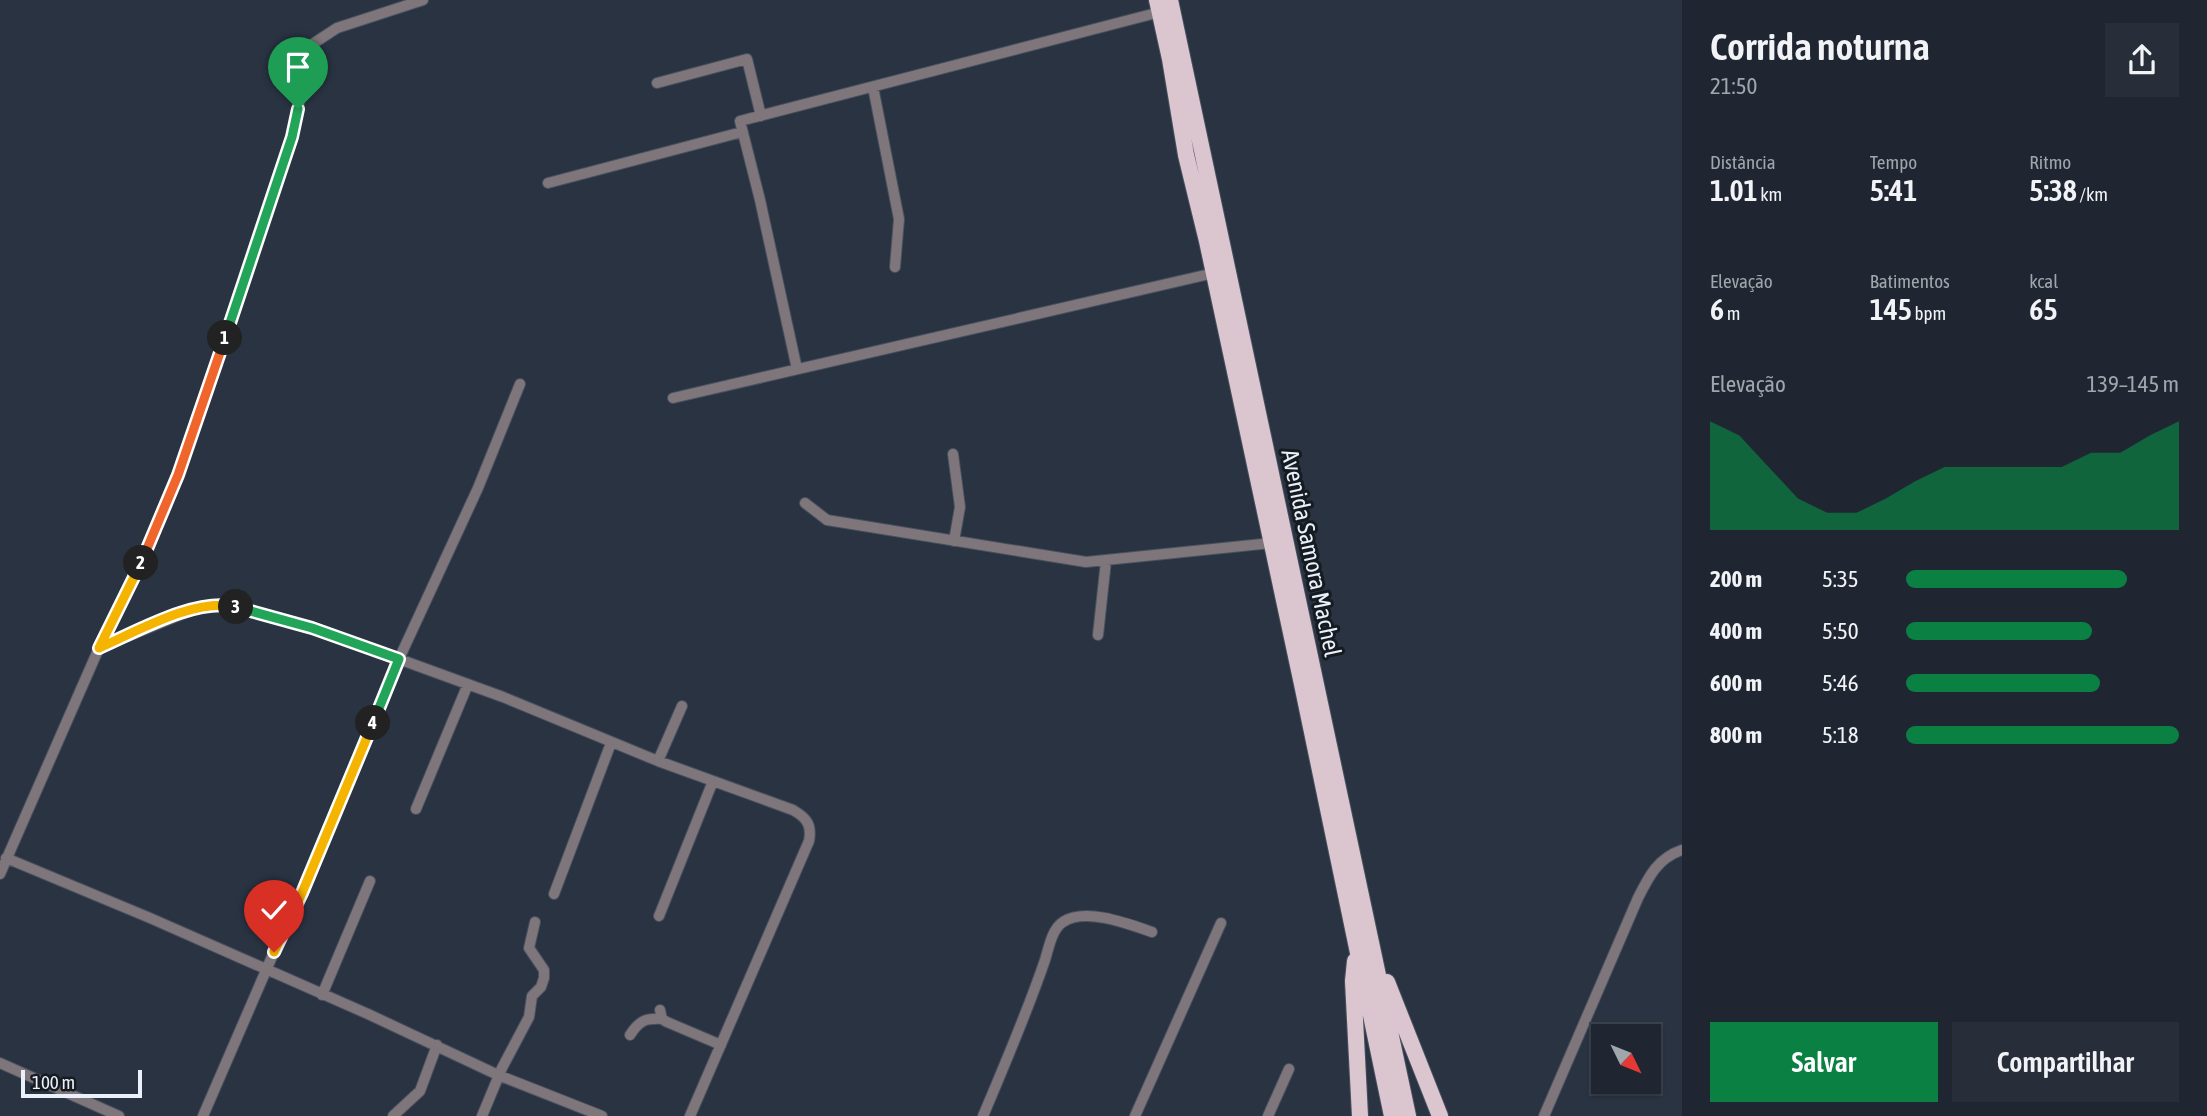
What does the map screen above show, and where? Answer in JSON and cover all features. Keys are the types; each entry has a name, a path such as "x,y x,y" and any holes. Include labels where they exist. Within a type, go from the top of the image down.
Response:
{"highway":[{"name":"Avenida Samora Machel","path":"1162,4 1186,155 1272,543 1391,1116"},
{"name":"Avenida Samora Machel","path":"1162,4 1408,1116"},
{"path":"1356,947 1353,981 1360,1116"},
{"path":"1375,958 1393,994 1440,1116"}],"street":[{"path":"0,874 99,648 156,530 204,402 292,137 301,94 305,54 316,40 337,28 423,0"},
{"path":"796,369 760,200 740,121 873,87 1162,4"},
{"path":"657,83 747,59 761,116"},
{"path":"873,87 899,219 895,267"},
{"path":"548,183 742,132"},
{"path":"673,398 1214,273"},
{"path":"203,1116 302,893 399,659 478,488 520,384"},
{"path":"953,454 960,507 954,541"},
{"path":"805,503 827,520 1086,562 1272,543"},
{"path":"1098,635 1105,561"},
{"path":"99,648 197,608 222,604 312,628 468,684 611,743 793,810 809,822 809,841 690,1116"},
{"path":"416,809 468,684"},
{"path":"658,761 682,706"},
{"path":"554,894 611,743"},
{"path":"659,916 713,781"},
{"path":"1544,1116 1638,898 1657,865 1666,856 1682,850"},
{"path":"6,858 150,918 437,1045 498,1075 602,1116"},
{"path":"322,995 370,881"},
{"path":"984,1116 1053,935 1061,923 1073,917 1089,915 1152,932"},
{"path":"482,1116 498,1075 529,1017 532,996 544,978 544,970 529,948 535,922"},
{"path":"1135,1116 1221,922"},
{"path":"630,1035 642,1020 661,1014 679,1028 698,1033 721,1045"},
{"path":"393,1116 420,1090 437,1045"},
{"path":"0,1063 119,1116"},
{"path":"1268,1116 1290,1069"}],"route":[{"path":"274,952 331,827 399,659 312,628 222,604 197,608 99,648 152,540 178,475 292,137 298,109"}]}
